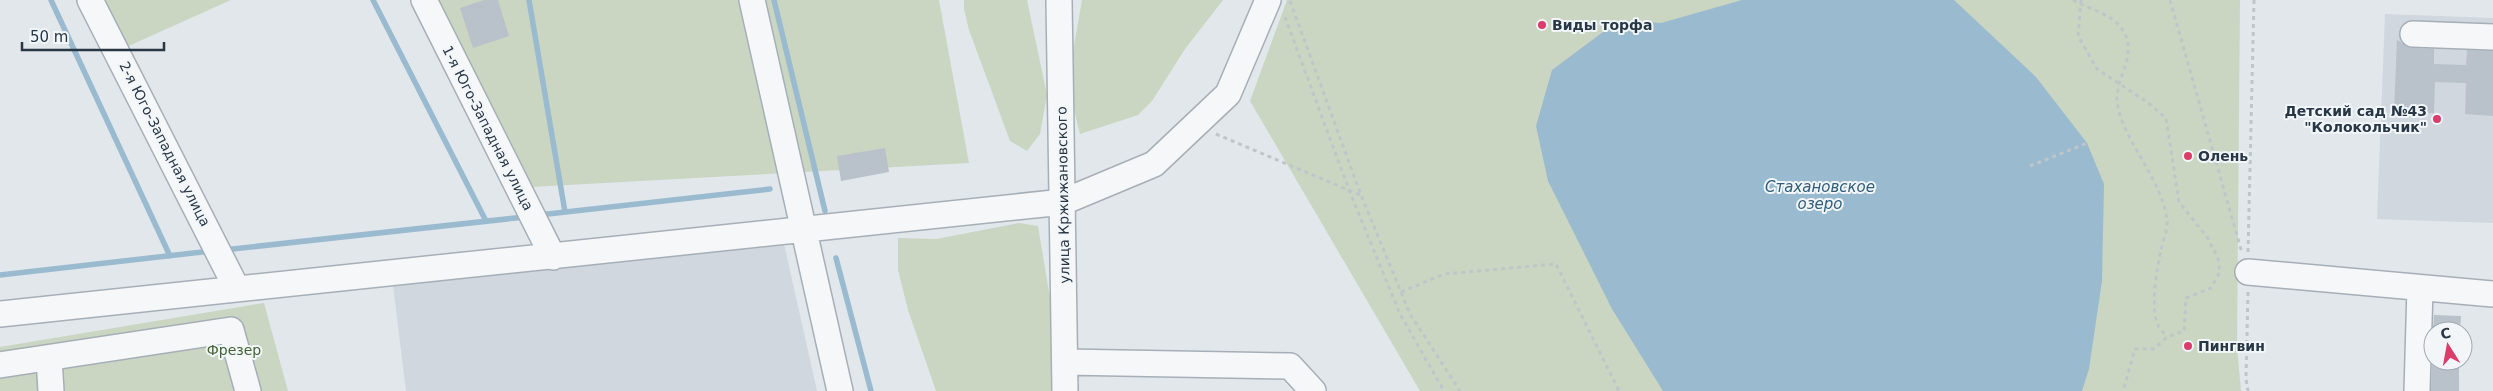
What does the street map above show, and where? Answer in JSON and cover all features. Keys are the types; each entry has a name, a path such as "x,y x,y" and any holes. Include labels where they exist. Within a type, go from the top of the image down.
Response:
{"street":[{"name":"2-я Юго-Западная улица","path":"90,0 237,289"},
{"name":"1-я Юго-Западная улица","path":"424,0 553,257"},
{"path":"752,0 840,391"},
{"name":"улица Кржижановского","path":"1059,0 1065,391"},
{"path":"0,314 1063,202 1154,164 1228,94 1275,4"},
{"path":"2413,34 2493,37"},
{"path":"2248,272 2493,294"},
{"path":"2417,391 2420,288"},
{"path":"0,365 231,330 248,391"},
{"path":"49,358 51,391"},
{"path":"1064,362 1290,366 1313,391"}],"path":[{"path":"1290,0 1361,195 1410,314 1460,391"},
{"path":"2073,0 2115,20 2126,38 2128,58 2118,83 2117,103 2126,127 2156,185 2168,221 2160,252 2154,312 2157,325 2167,337"},
{"path":"2170,0 2248,272"},
{"path":"2248,391 2246,379 2254,0"},
{"path":"2080,2 2078,36 2097,69 2147,102 2166,118 2178,202 2207,237 2218,258 2220,272 2211,288 2186,298 2184,331 2167,337 2154,349 2135,349 2122,391"},
{"path":"1275,4 1400,314 1444,391"},
{"path":"1194,126 1361,195"},
{"path":"2030,166 2087,142"},
{"path":"1401,292 1444,274 1556,264 1619,391"}],"shaded area":[{"name":"Детский сад №43 \"Колокольчик\"","path":"2385,14 2493,18 2493,223 2377,219"},
{"path":"784,244 817,391 406,391 393,285"}],"green space":[{"path":"86,0 231,0 113,53"},
{"path":"415,0 939,0 969,163 513,188"},
{"path":"964,0 1027,0 1047,95 1040,134 1027,151 1010,141 969,30"},
{"path":"1082,0 1223,0 1185,49 1152,101 1138,115 1080,134 1071,97 1072,57"},
{"path":"1287,0 2240,0 2237,346 2241,391 1420,391 1250,101"},
{"path":"1019,223 1038,226 1051,304 1053,391 936,391 908,310 898,270 898,238 936,239"},
{"name":"Фрезер","path":"264,303 288,391 0,391 0,347"}],"water":[{"name":"Стахановское озеро","path":"1742,0 1954,0 2036,77 2087,143 2104,184 2102,281 2089,369 2082,391 1663,391 1612,309 1548,181 1536,126 1552,70 1619,20 1661,23"}],"building":[{"path":"484,0 498,0 509,36 473,48 460,8"},
{"path":"2397,40 2412,48 2434,49 2434,64 2466,65 2467,50 2493,51 2493,116 2465,114 2466,83 2435,82 2434,113 2394,112"},
{"path":"885,148 889,172 841,181 837,156"},
{"path":"2434,315 2461,316 2461,321 2434,321"},
{"path":"2432,371 2459,371 2459,391 2431,391"}],"waterway":[{"path":"51,0 170,256"},
{"path":"373,0 486,221"},
{"path":"529,0 565,212"},
{"path":"774,0 825,211"},
{"path":"539,215 770,189"},
{"path":"223,250 525,217"},
{"path":"0,275 211,251"},
{"path":"836,258 871,391"}],"place":[{"name":"Виды торфа","path":"1542,25"},
{"name":"Детский сад №43 \"Колокольчик\"","path":"2437,119"},
{"name":"Олень","path":"2188,156"},
{"name":"Пингвин","path":"2188,346"}]}
